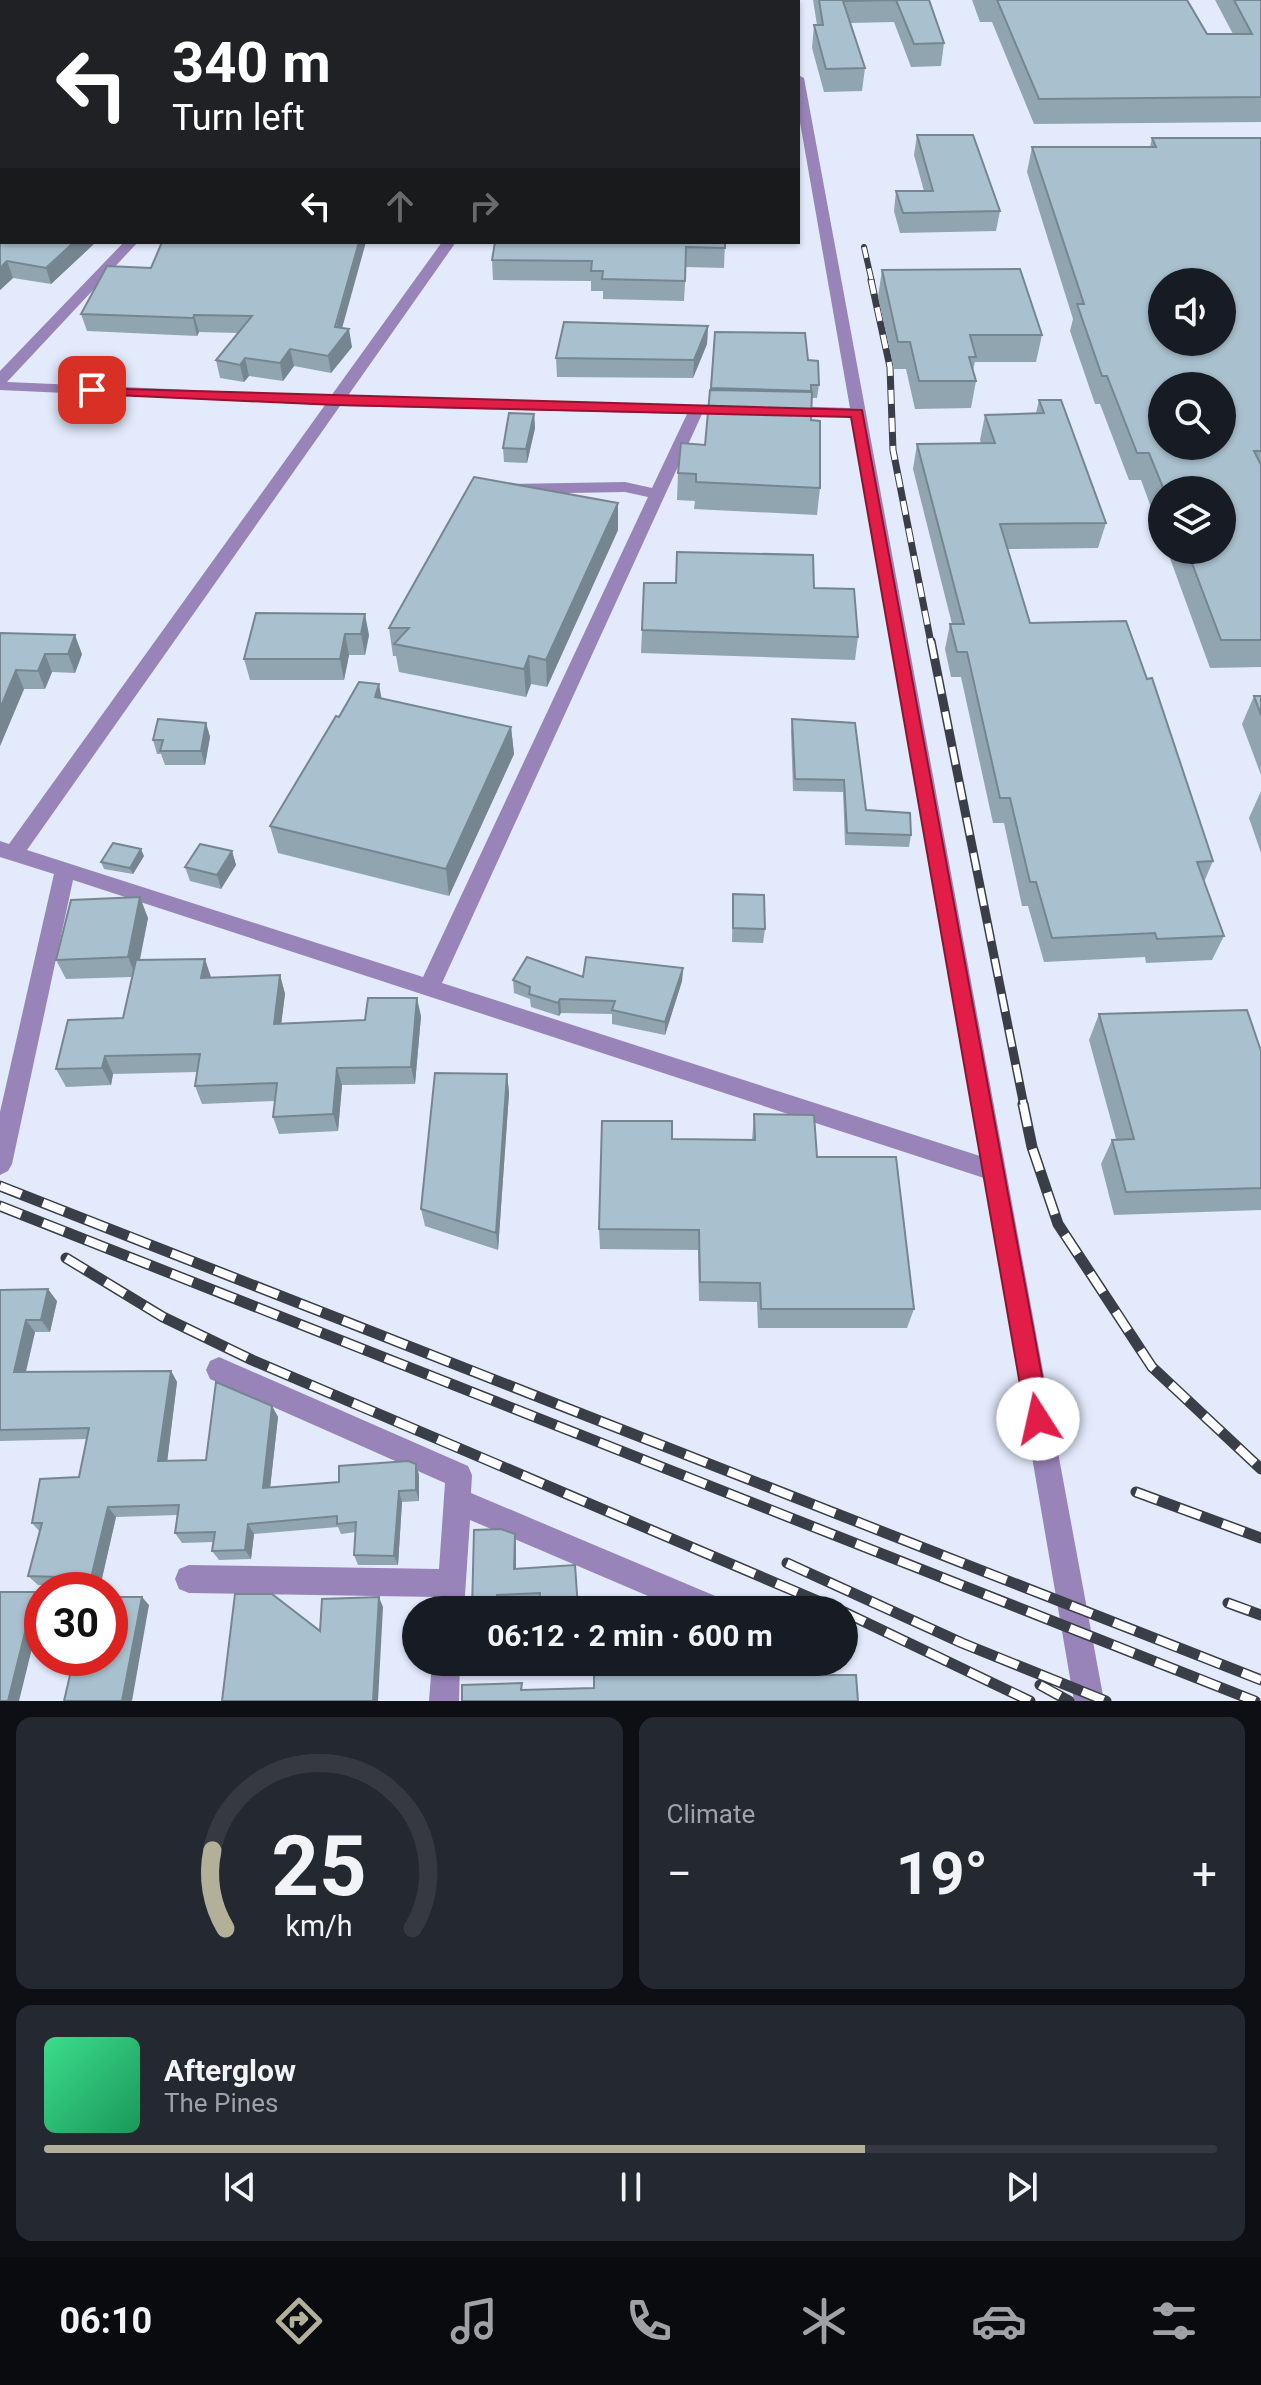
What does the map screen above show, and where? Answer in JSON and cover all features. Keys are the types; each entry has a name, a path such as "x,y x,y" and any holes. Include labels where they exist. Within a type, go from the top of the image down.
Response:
{"street":[{"path":"800,89 1089,1701"},
{"path":"0,380 129,244"},
{"path":"448,244 6,851 993,1171"},
{"path":"0,386 336,401 858,413"},
{"path":"429,988 697,409"},
{"path":"510,489 625,487 658,494"},
{"path":"0,1164 65,869"},
{"path":"219,1370 459,1475 451,1596"},
{"path":"457,1501 682,1596"},
{"path":"189,1579 436,1596"},
{"path":"444,1701 445,1676"}],"building":[{"path":"819,0 896,0 843,1 865,68 826,69 814,25 823,25"},
{"path":"896,0 929,0 944,43 914,44"},
{"path":"997,0 1187,0 1207,34 1252,34 1234,0 1261,0 1261,97 1039,99"},
{"path":"917,135 973,135 1000,211 903,213 896,191 933,191"},
{"path":"1152,138 1261,138 1261,451 1254,451 1261,465 1261,640 1221,640 1192,564 1236,564 1236,476 1158,476 1152,460 1236,460 1236,372 1148,372 1148,453 1137,453 1107,376 1102,376 1077,304 1084,304 1032,147 1156,147"},
{"path":"0,244 72,244 46,268 7,261 0,268"},
{"path":"161,244 358,244 335,327 349,329 328,356 290,349 280,363 245,358 240,365 216,360 252,316 194,315 193,318 81,314 107,266 151,268"},
{"path":"495,244 725,244 725,248 686,247 685,281 602,279 603,271 591,271 592,261 492,260"},
{"path":"1020,269 1042,335 970,335 976,357 969,357 976,381 919,381 910,342 898,342 882,270"},
{"path":"564,322 708,326 694,360 556,358"},
{"path":"715,332 805,333 808,360 818,361 819,385 811,385 811,391 711,388"},
{"path":"710,390 812,392 811,420 820,421 820,488 696,482 696,474 678,473 681,443 705,445"},
{"path":"1039,400 1061,400 1106,523 1000,524 1030,623 1126,621 1147,679 1152,678 1213,861 1197,862 1224,936 1157,939 1155,933 1052,938 1036,882 1030,882 1010,798 1000,798 967,652 957,652 950,624 964,624 917,444 995,443 985,415 1044,413"},
{"path":"509,413 534,414 526,449 503,448"},
{"path":"474,477 618,503 546,660 529,656 524,669 394,644 409,628 389,628"},
{"path":"677,552 813,555 814,588 854,589 858,637 642,630 644,583 676,583"},
{"path":"256,613 365,614 361,634 345,634 340,659 244,659"},
{"path":"0,633 75,635 68,654 45,654 38,671 16,670 0,709"},
{"path":"359,682 379,684 375,697 511,727 446,869 270,826"},
{"path":"1254,696 1261,696 1261,715"},
{"path":"158,719 206,723 201,751 160,751 163,740 153,740"},
{"path":"792,719 855,723 866,810 910,813 911,835 847,833 844,780 795,779"},
{"path":"113,843 141,849 130,868 101,862"},
{"path":"200,844 232,851 217,875 185,867"},
{"path":"733,894 764,895 765,929 733,928"},
{"path":"140,897 128,957 56,960 71,900"},
{"path":"527,957 583,977 586,957 683,968 665,1022 612,1010 615,1001 560,999 558,1003 529,994 530,987 513,980"},
{"path":"205,959 201,978 280,975 274,1024 365,1020 368,998 417,998 411,1067 337,1068 333,1114 273,1117 277,1083 195,1086 200,1054 105,1056 102,1068 56,1069 68,1020 123,1018 136,960"},
{"path":"1247,1010 1261,1051 1261,1188 1126,1192 1112,1140 1134,1139 1099,1014"},
{"path":"435,1073 507,1074 496,1233 421,1209"},
{"path":"754,1114 814,1115 817,1157 896,1157 914,1309 761,1309 760,1283 700,1282 699,1230 599,1229 602,1121 672,1121 672,1139 755,1140"},
{"path":"48,1289 41,1320 26,1320 14,1372 171,1371 158,1461 206,1460 216,1382 272,1406 263,1488 339,1482 339,1466 408,1461 416,1464 416,1490 399,1491 394,1556 354,1555 356,1522 337,1524 337,1516 248,1524 245,1550 212,1551 215,1532 175,1533 179,1505 108,1507 92,1572 29,1572 42,1523 32,1523 40,1479 79,1477 89,1428 0,1430 0,1290"},
{"path":"501,1529 515,1534 514,1569 575,1565 577,1596 540,1596 540,1593 472,1596 474,1530"},
{"path":"0,1592 24,1592 24,1636 8,1701 0,1701"},
{"path":"235,1594 272,1594 320,1631 322,1599 379,1597 373,1701 222,1701"},
{"path":"128,1597 142,1597 128,1670"},
{"path":"70,1676 127,1676 122,1701 64,1701"},
{"path":"594,1676 856,1676 858,1701 462,1701 462,1685 522,1683 521,1690 594,1688"}],"railway":[{"path":"864,247 872,282"},
{"path":"871,280 890,367 893,450 931,643"},
{"path":"931,641 1024,1106"},
{"path":"1023,1104 1032,1147 1058,1224 1152,1367 1261,1469"},
{"path":"0,1186 1261,1680"},
{"path":"0,1206 1255,1701"},
{"path":"66,1258 163,1317 252,1360 806,1596"},
{"path":"1136,1492 1261,1538"},
{"path":"787,1563 962,1643 1106,1701"},
{"path":"1228,1603 1261,1615"},
{"path":"858,1619 1030,1701"},
{"path":"1040,1685 1069,1701"}],"route":[{"path":"92,390 336,401 858,413 1038,1419"}]}
